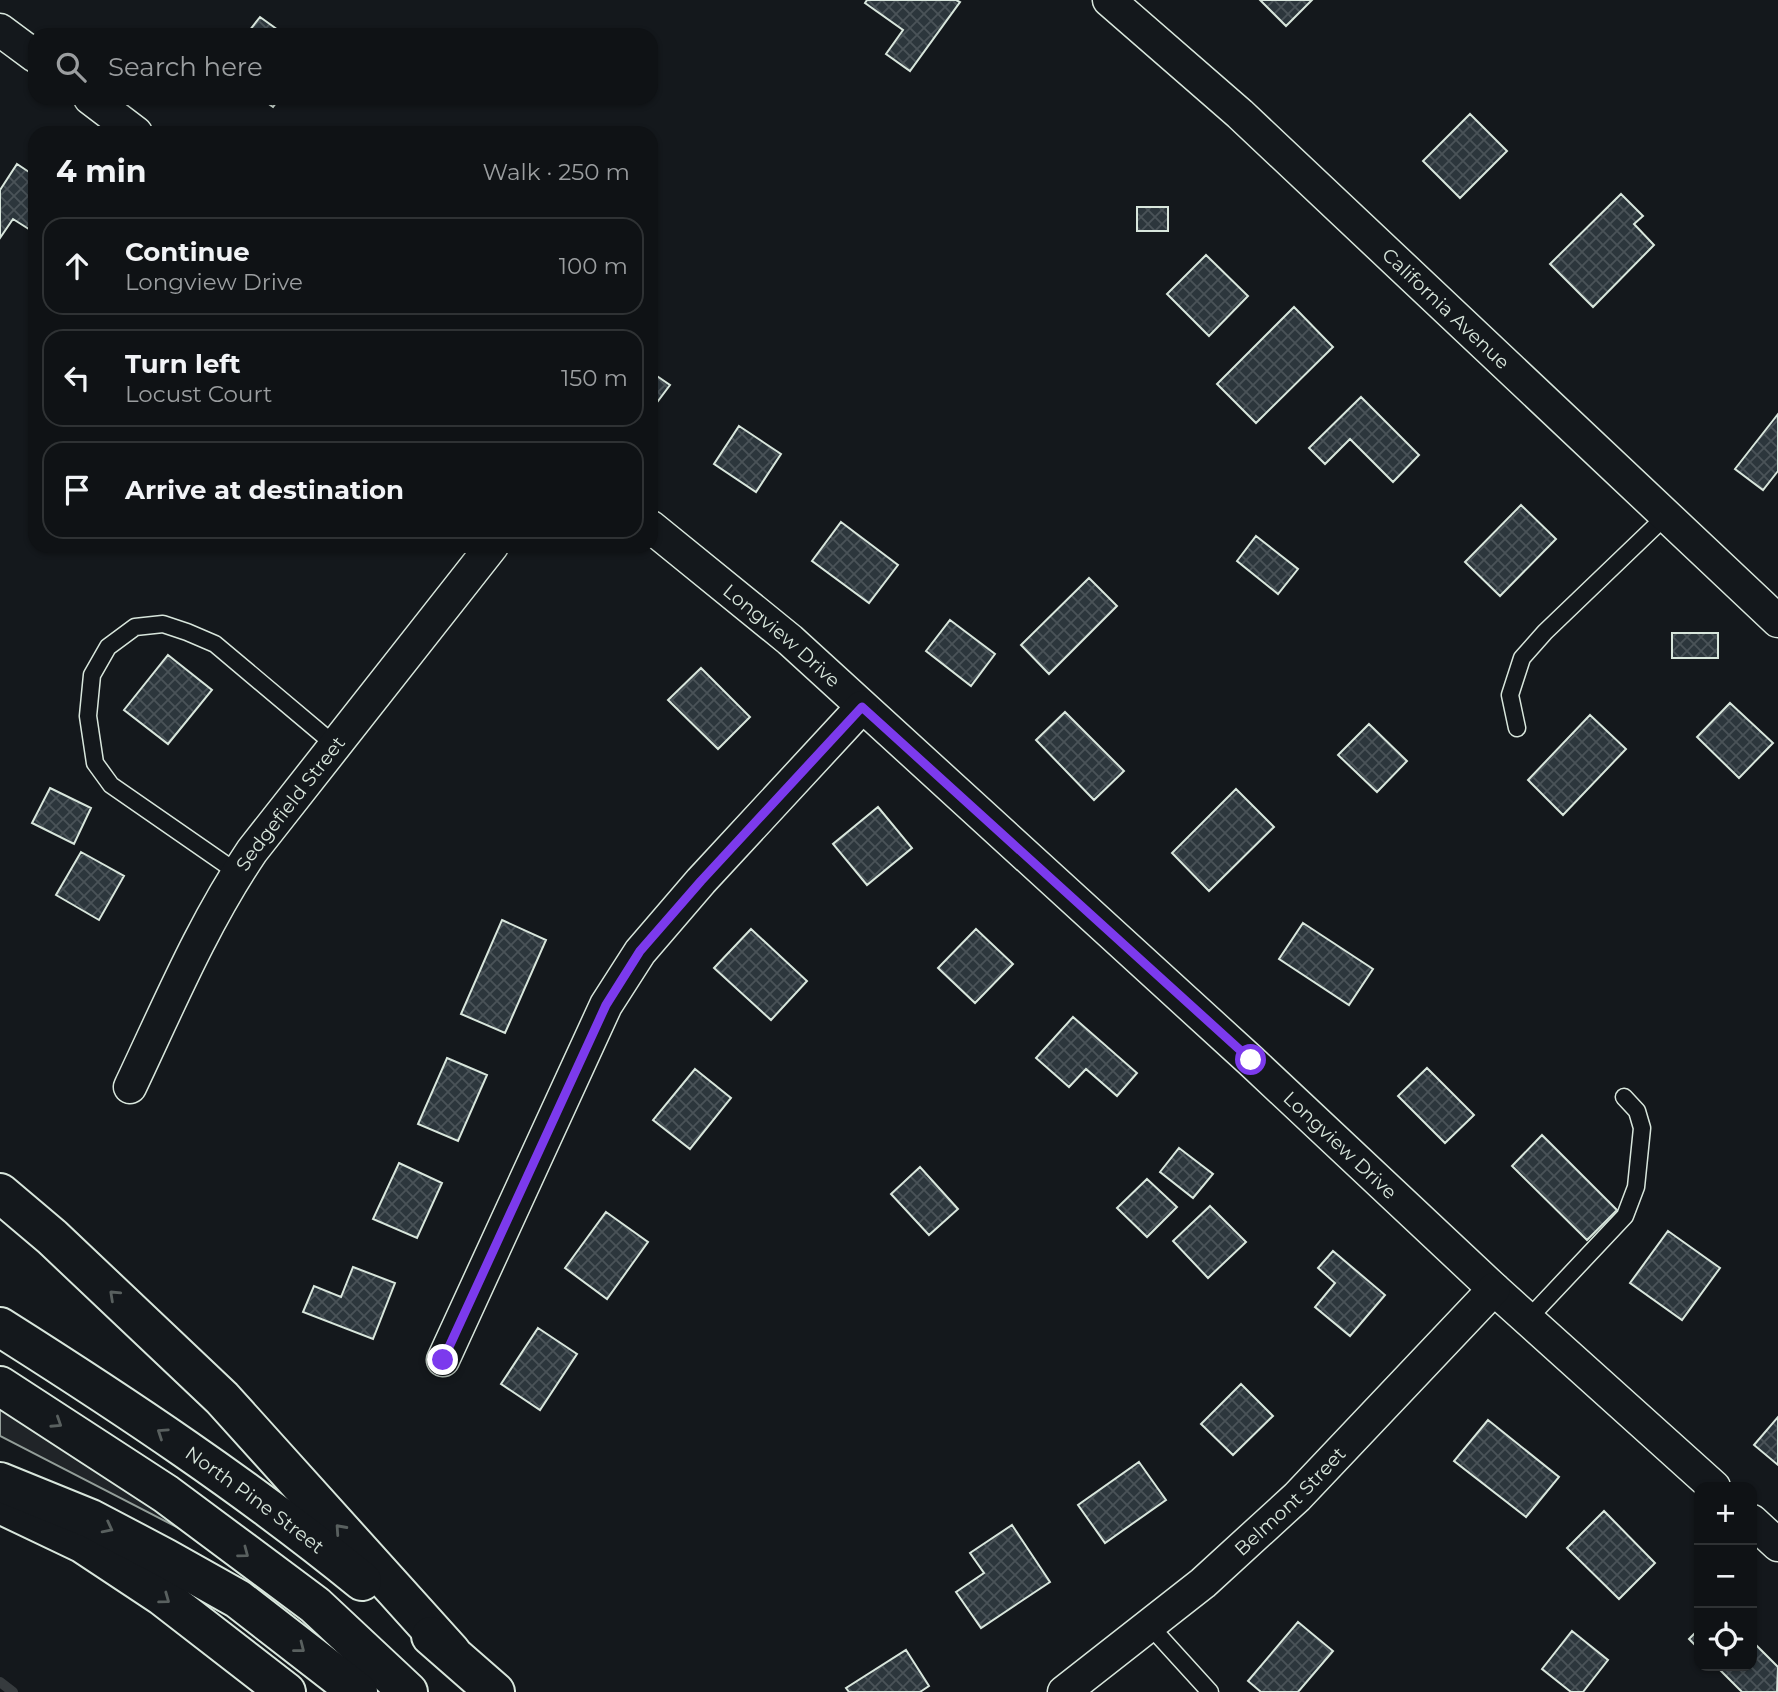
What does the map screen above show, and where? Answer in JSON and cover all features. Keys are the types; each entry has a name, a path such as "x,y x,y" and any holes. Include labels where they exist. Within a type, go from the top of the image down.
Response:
{"main road":[{"path":"0,1193 52,1237 222,1398 451,1652"},
{"name":"North Pine Street","path":"0,1327 77,1375 205,1462 330,1555 451,1652 495,1692"},
{"path":"0,1386 166,1494 304,1597 408,1692"},
{"path":"0,1482 91,1519 237,1599 358,1692"},
{"path":"0,1504 82,1543 162,1597 286,1692"}],"street":[{"name":"California Avenue","path":"1109,0 1240,114 1778,621"},
{"path":"0,30 28,51"},
{"path":"99,105 127,126"},
{"name":"Longview Drive","path":"658,533 790,640 1251,1060 1494,1289 1708,1482"},
{"name":"Sedgefield Street","path":"130,1087 206,926 237,873 487,553"},
{"path":"443,1360 606,1005 640,951 862,707"},
{"name":"Belmont Street","path":"1064,1692 1203,1583 1297,1497 1494,1289"},
{"path":"1757,1526 1778,1545"}],"lane":[{"path":"1517,728 1510,695 1522,658 1545,632 1667,516"},
{"path":"237,873 111,785 95,763 88,716 92,675 108,647 135,627 163,624 187,632 215,645 335,746"},
{"path":"1528,1319 1625,1216 1636,1187 1642,1128 1637,1111 1624,1097"},
{"path":"1150,1626 1210,1692"}],"shaded area":[{"path":"0,1394 231,1555 0,1436"}],"building":[{"path":"867,0 960,2 910,71 886,54 903,30 865,3"},
{"path":"1260,0 1312,0 1286,26"},
{"path":"260,17 275,28 251,28"},
{"path":"1470,114 1507,151 1460,198 1423,161"},
{"path":"17,164 28,171 28,229 13,219 0,238 0,190"},
{"path":"1621,194 1643,216 1634,224 1654,245 1593,307 1550,264"},
{"path":"1137,207 1168,207 1168,231 1137,231"},
{"path":"1206,255 1248,296 1209,336 1167,294"},
{"path":"1294,307 1333,347 1256,423 1217,384"},
{"path":"658,377 670,385 658,401"},
{"path":"1361,397 1419,455 1393,482 1350,439 1325,464 1309,448"},
{"path":"1778,414 1778,471 1763,490 1735,469"},
{"path":"739,426 781,454 756,492 714,464"},
{"path":"1521,505 1556,539 1500,596 1465,562"},
{"path":"841,522 898,565 869,603 812,561"},
{"path":"1256,536 1298,569 1278,594 1237,561"},
{"path":"1089,578 1117,606 1049,674 1021,645"},
{"path":"950,620 995,654 971,686 926,651"},
{"path":"1672,633 1718,633 1718,658 1672,658"},
{"path":"168,655 212,690 168,744 124,710"},
{"path":"701,668 750,717 718,749 668,700"},
{"path":"1730,703 1773,743 1739,778 1697,737"},
{"path":"1065,712 1124,771 1094,800 1036,740"},
{"path":"1590,715 1626,749 1563,815 1528,780"},
{"path":"1369,724 1407,761 1377,792 1338,755"},
{"path":"50,788 91,808 74,844 32,823"},
{"path":"1236,789 1274,827 1209,891 1172,853"},
{"path":"878,807 912,848 867,885 833,844"},
{"path":"81,852 124,876 99,920 56,895"},
{"path":"502,920 546,940 505,1033 461,1014"},
{"path":"1303,923 1373,969 1349,1005 1279,959"},
{"path":"751,929 807,981 771,1020 714,968"},
{"path":"976,929 1013,964 975,1003 938,968"},
{"path":"1073,1017 1137,1073 1117,1096 1086,1069 1069,1087 1036,1058"},
{"path":"447,1058 487,1075 458,1141 418,1124"},
{"path":"1427,1068 1474,1115 1445,1143 1398,1096"},
{"path":"695,1069 731,1098 690,1149 653,1120"},
{"path":"1542,1135 1617,1210 1587,1240 1512,1166"},
{"path":"1179,1148 1213,1174 1193,1198 1160,1172"},
{"path":"399,1163 442,1183 417,1238 373,1219"},
{"path":"920,1167 958,1209 929,1235 891,1194"},
{"path":"1147,1179 1177,1207 1147,1237 1117,1208"},
{"path":"1210,1206 1246,1242 1208,1278 1173,1241"},
{"path":"606,1212 648,1242 607,1299 565,1268"},
{"path":"1668,1231 1720,1268 1682,1320 1630,1283"},
{"path":"1333,1251 1385,1295 1350,1336 1315,1307 1335,1283 1318,1268"},
{"path":"353,1267 395,1283 373,1339 303,1312 314,1286 341,1297"},
{"path":"538,1328 577,1354 540,1410 501,1384"},
{"path":"1241,1384 1273,1416 1233,1455 1201,1424"},
{"path":"1778,1417 1778,1465 1754,1445"},
{"path":"1488,1420 1559,1477 1526,1517 1454,1461"},
{"path":"1139,1462 1166,1500 1105,1543 1078,1505"},
{"path":"1604,1511 1655,1563 1619,1599 1567,1548"},
{"path":"1012,1525 1050,1582 981,1628 956,1592 984,1573 970,1553"},
{"path":"1298,1622 1333,1651 1298,1692 1261,1692 1248,1681"},
{"path":"1572,1631 1608,1660 1583,1692 1571,1692 1542,1669"},
{"path":"1757,1646 1778,1667 1777,1692 1742,1692 1721,1671 1757,1671"},
{"path":"906,1650 929,1686 920,1692 849,1692 846,1688"}],"waterway":[{"path":"0,1682 13,1692"}],"route":[{"path":"443,1360 606,1005 640,951 862,707 1251,1060"}]}
